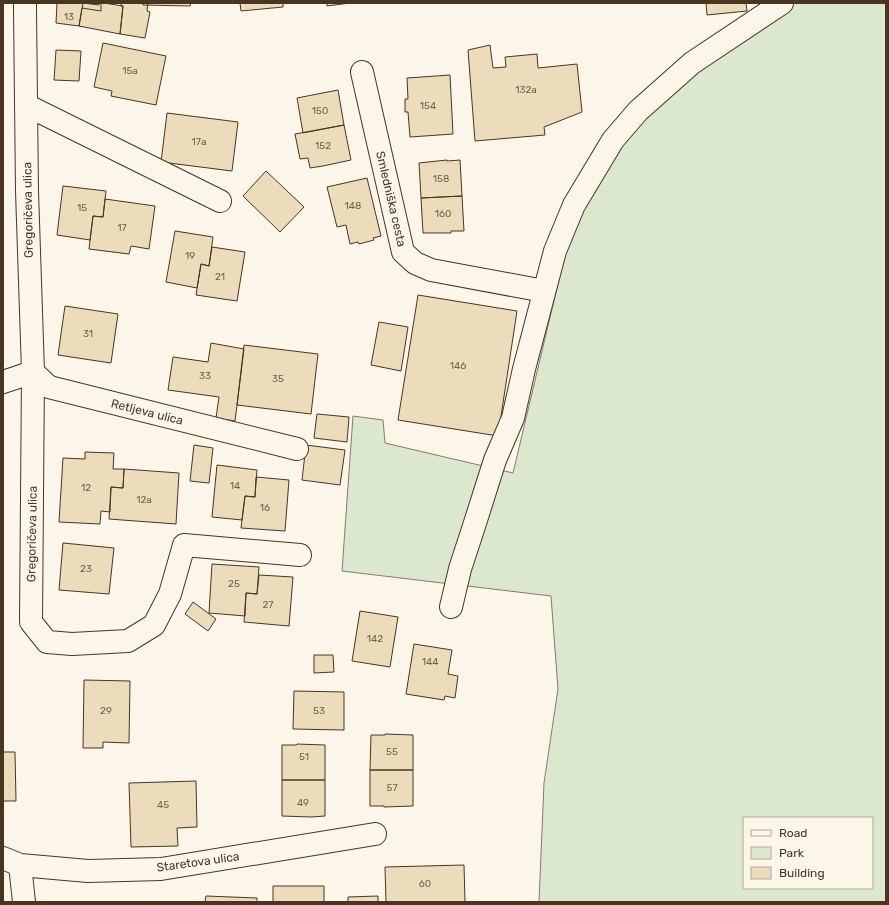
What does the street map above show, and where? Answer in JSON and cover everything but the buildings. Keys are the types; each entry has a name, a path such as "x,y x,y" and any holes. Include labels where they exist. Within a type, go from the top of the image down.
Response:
{"street":[{"name":"Gregoričeva ulica","path":"25,3 27,191 33,372 31,622 47,642 72,644 128,641 154,625 170,594 184,545 300,555"},
{"path":"451,607 460,569 495,460 513,418 524,369 555,251 574,205 613,140 638,111 692,63 782,3"},
{"name":"Smledniška cesta","path":"362,72 403,252 415,262 431,270 544,291"},
{"path":"26,105 220,201"},
{"path":"3,382 33,372"},
{"name":"Retljeva ulica","path":"33,372 49,387 297,449"},
{"name":"Staretova ulica","path":"24,902 11,862 88,871 161,869 375,834"}],"green space":[{"path":"793,3 886,3 886,902 539,902 544,783 558,689 551,596 342,571 353,416 383,420 385,443 513,473 566,250 579,218 610,158 677,81 745,41"}]}
